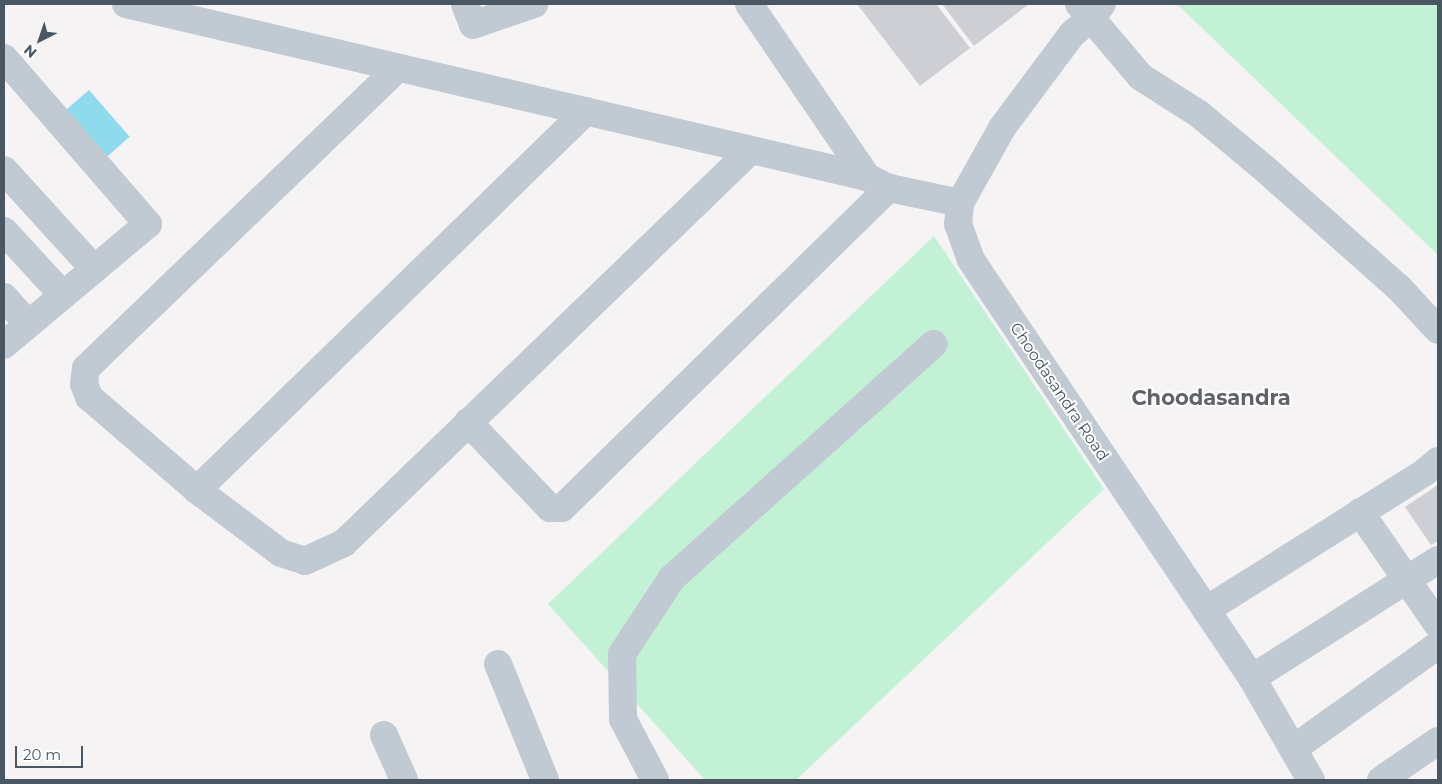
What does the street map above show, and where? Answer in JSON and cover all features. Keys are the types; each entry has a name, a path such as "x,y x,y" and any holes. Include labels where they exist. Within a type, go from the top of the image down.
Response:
{"street":[{"path":"126,4 586,111 960,202"},
{"path":"465,4 473,25 534,4"},
{"path":"749,4 878,183"},
{"path":"1090,9 1141,77 1199,114 1265,169 1400,289 1438,330"},
{"name":"Choodasandra Road","path":"1090,9 1002,128 960,202 958,224 971,260 1252,678 1311,780"},
{"path":"4,58 148,222 146,226 4,344"},
{"path":"398,68 86,368 84,384 89,397 198,490 281,553 306,560 344,543 750,151"},
{"path":"198,490 586,111"},
{"path":"4,170 94,269"},
{"path":"468,422 550,508 562,508 878,183"},
{"path":"4,231 62,294"},
{"path":"4,297 28,324"},
{"path":"655,780 623,718 622,654 672,578 934,344"},
{"path":"1206,610 1425,472 1438,461"},
{"path":"1360,512 1438,625"},
{"path":"1252,678 1438,560"},
{"path":"1292,749 1438,645"},
{"path":"498,664 545,780"},
{"path":"384,736 404,780"},
{"path":"1381,780 1438,741"}],"green space":[{"path":"1177,4 1438,4 1438,255"},
{"path":"934,236 1104,489 796,780 705,780 548,604"}],"water":[{"path":"89,90 130,137 103,160 62,114"}],"building":[{"path":"857,4 936,4 970,48 920,86"},
{"path":"942,4 1029,4 974,46"},
{"path":"1438,485 1438,541 1431,545 1405,507"}],"district":[{"name":"Choodasandra","path":"1211,398"}]}
